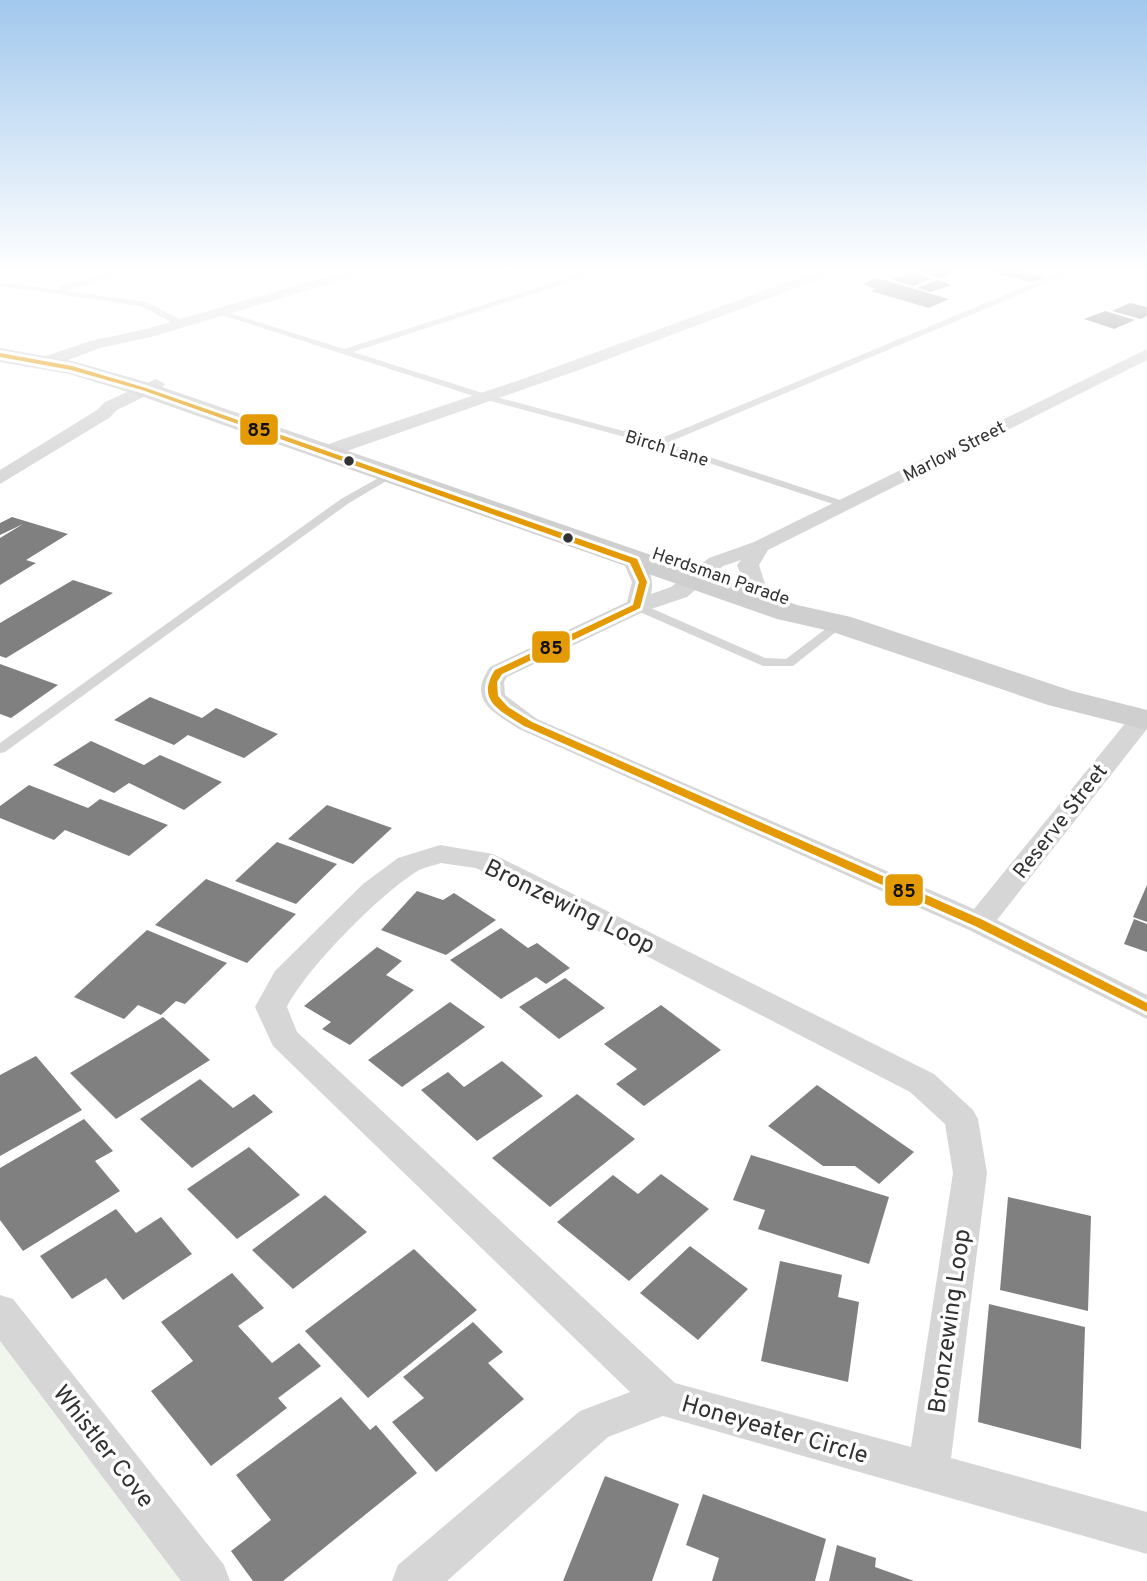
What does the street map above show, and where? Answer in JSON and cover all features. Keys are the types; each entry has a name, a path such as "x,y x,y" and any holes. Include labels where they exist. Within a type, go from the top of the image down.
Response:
{"main road":[{"name":"Herdsman Parade","path":"0,348 62,361 158,389 700,576 788,612 839,624 1060,698 1144,720"},
{"name":"Herdsman Parade","path":"0,355 62,361"},
{"name":"Herdsman Parade","path":"337,451 388,475 635,561 755,587 799,603 839,624"}],"street":[{"path":"62,361 123,344"},
{"path":"337,451 633,344"},
{"name":"Marlow Street","path":"700,576 716,562 761,546 1147,354"},
{"path":"0,478 103,414 122,411 158,389"},
{"path":"755,587 748,565 761,546"},
{"path":"635,561 643,582 638,606"},
{"path":"700,576 679,592 638,606 586,632 527,656 498,672 492,682 493,697 505,709 528,724 979,922 1147,1008"},
{"name":"Reserve Street","path":"979,922 1144,720"},
{"name":"Bronzewing Loop","path":"663,1398 285,1038 271,1007 286,979 373,891 408,864 440,854 483,860 922,1083 961,1119 970,1173 928,1473"},
{"name":"Whistler Cove","path":"0,1311 208,1581"},
{"name":"Honeyeater Circle","path":"414,1581 594,1424 663,1398 1147,1533"}],"lane":[{"name":"Birch Lane","path":"323,344 486,397 657,443 845,505"},
{"path":"347,351 370,344"},
{"path":"657,443 896,344"},
{"path":"0,749 345,502 388,475"},
{"path":"638,606 763,662 789,663 839,624"}],"shaded area":[{"path":"0,1338 184,1581 0,1581"}],"building":[{"path":"12,517 68,534 26,560 36,563 0,585 0,538 23,524 0,535 0,523"},
{"path":"73,580 113,593 6,658 0,656 0,623"},
{"path":"0,664 58,685 11,718 0,714"},
{"path":"150,697 202,718 216,708 278,734 244,758 188,735 174,745 114,720"},
{"path":"91,741 144,765 160,755 222,782 184,810 129,783 114,793 53,765"},
{"path":"29,785 88,808 100,799 168,825 129,856 65,830 54,840 0,818 0,806"},
{"path":"327,805 392,828 353,864 288,839"},
{"path":"277,842 337,864 296,904 235,881"},
{"path":"206,879 296,914 247,963 155,925"},
{"path":"1147,885 1147,922 1133,917"},
{"path":"417,891 443,900 454,893 496,920 446,955 381,930"},
{"path":"1134,919 1147,924 1147,952 1124,944"},
{"path":"501,928 528,948 537,943 570,968 546,984 536,977 501,999 450,960"},
{"path":"147,930 227,963 185,1004 176,1001 161,1015 138,1005 124,1019 74,997"},
{"path":"377,947 402,961 386,975 414,990 350,1045 322,1029 331,1022 304,1006"},
{"path":"565,978 605,1008 559,1039 519,1007"},
{"path":"450,1002 485,1027 402,1087 368,1060"},
{"path":"661,1005 721,1050 644,1106 616,1084 637,1069 604,1044"},
{"path":"163,1017 210,1060 116,1119 70,1073"},
{"path":"36,1056 82,1110 0,1156 0,1075"},
{"path":"502,1061 543,1096 477,1141 421,1090 448,1072 464,1087"},
{"path":"200,1079 233,1108 254,1094 273,1112 192,1168 140,1119"},
{"path":"817,1085 914,1152 879,1184 855,1166 823,1166 768,1126"},
{"path":"577,1094 635,1139 550,1207 492,1158"},
{"path":"84,1119 113,1151 95,1161 120,1191 23,1251 0,1220 0,1168"},
{"path":"249,1147 300,1195 237,1239 187,1189"},
{"path":"751,1155 889,1197 869,1264 758,1229 765,1210 733,1200"},
{"path":"661,1174 709,1209 629,1281 557,1222 613,1175 638,1194"},
{"path":"325,1195 367,1232 293,1289 252,1250"},
{"path":"1008,1197 1091,1216 1088,1311 1000,1290"},
{"path":"116,1209 136,1233 161,1217 192,1254 123,1300 106,1278 72,1299 40,1256"},
{"path":"690,1246 748,1289 698,1340 640,1293"},
{"path":"414,1249 477,1310 368,1398 305,1331"},
{"path":"780,1261 842,1275 838,1297 859,1302 848,1382 761,1361"},
{"path":"232,1273 264,1308 238,1326 272,1363 299,1343 321,1366 278,1398 287,1408 211,1466 151,1391 193,1361 161,1322"},
{"path":"989,1304 1085,1327 1081,1449 978,1422"},
{"path":"473,1322 503,1352 488,1363 524,1399 436,1472 392,1422 424,1398 403,1377"},
{"path":"341,1397 370,1430 376,1425 417,1473 283,1581 253,1581 231,1551 271,1520 236,1475"},
{"path":"605,1476 679,1504 652,1581 563,1581"},
{"path":"703,1494 826,1539 815,1581 712,1581 719,1558 686,1545"},
{"path":"837,1545 876,1558 875,1567 914,1581 829,1581"}],"transit line":[{"name":"85","path":"0,355 72,368 144,389 634,561 643,582 637,606 498,672 492,682 493,697 505,709 528,724 979,923 1147,1008"}]}
